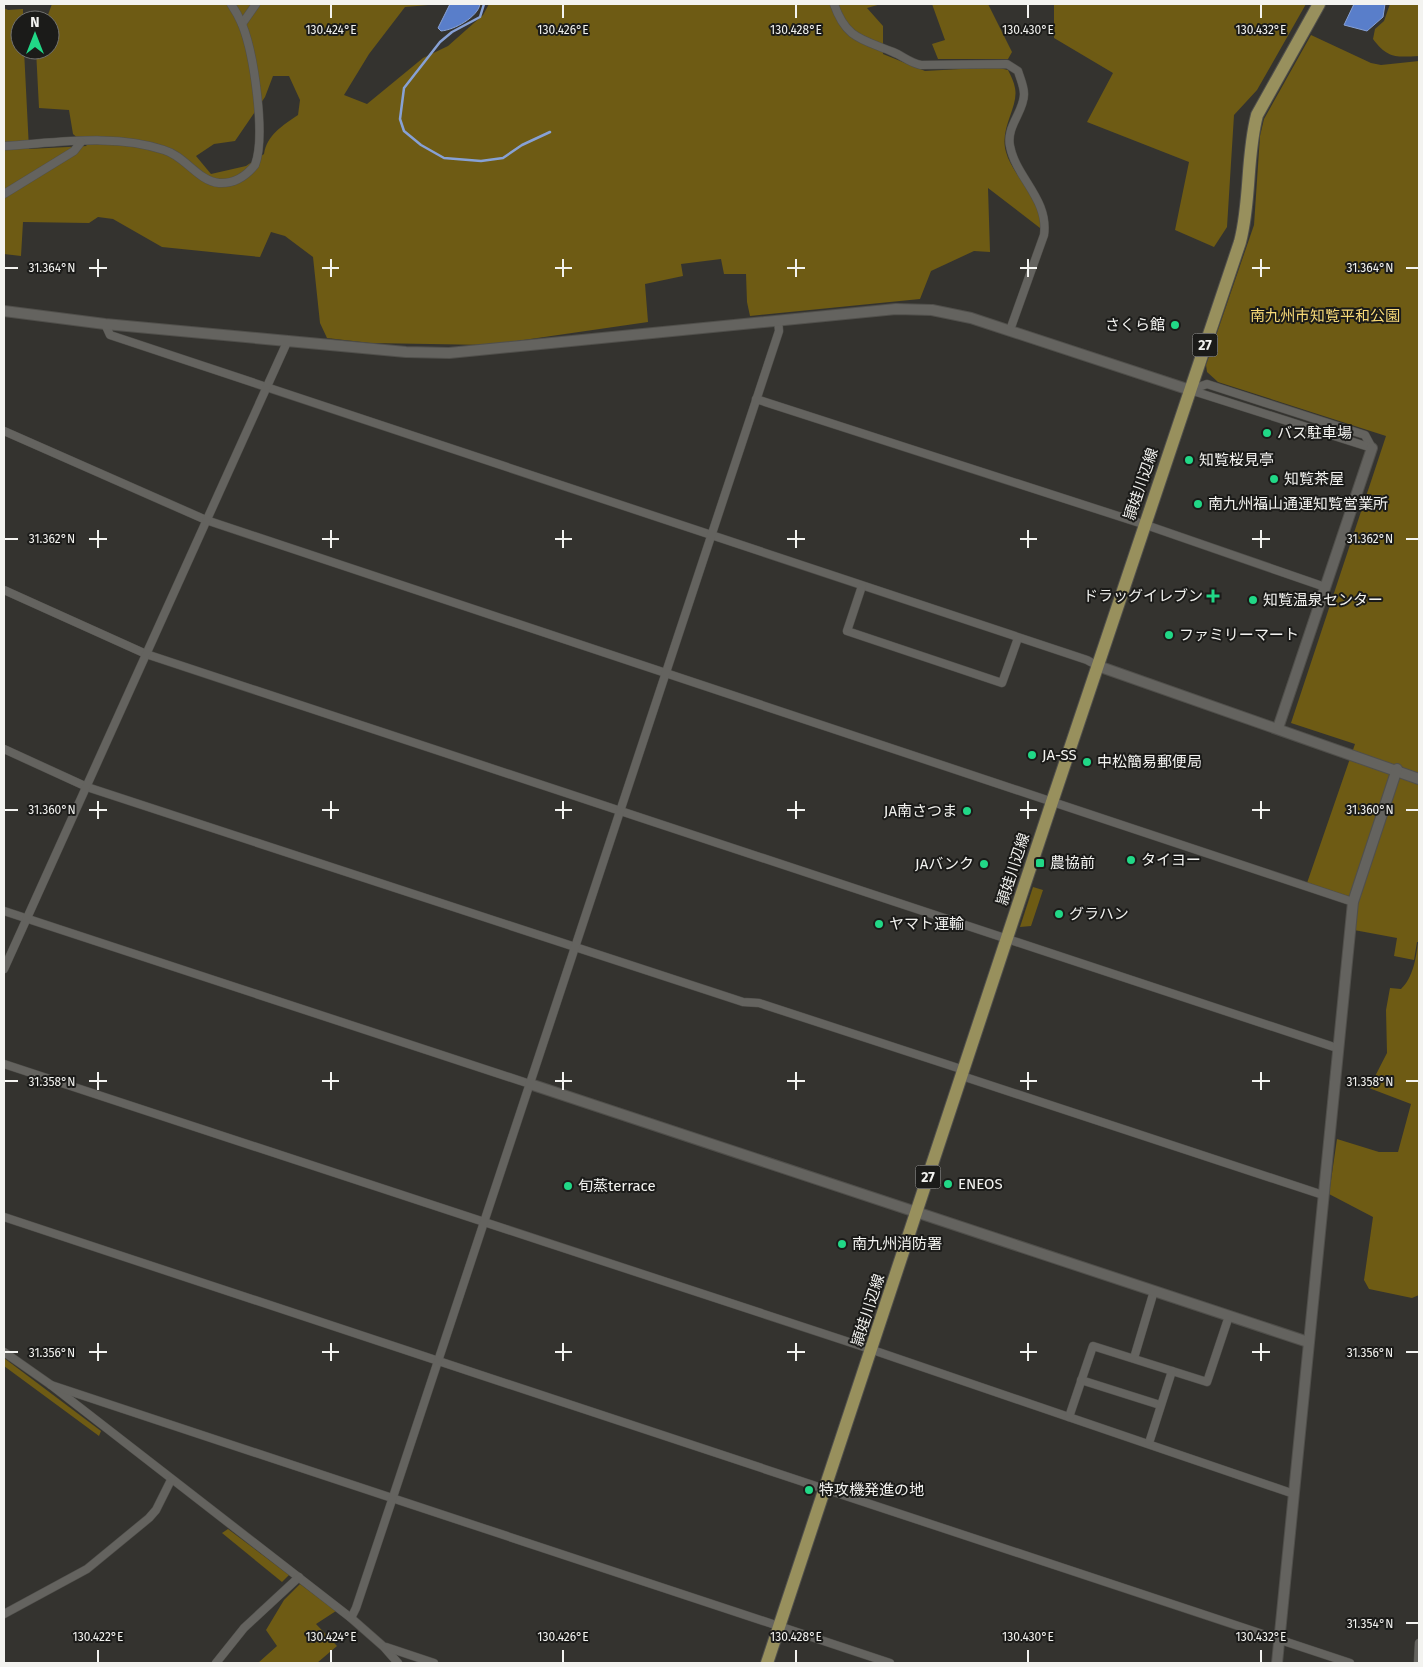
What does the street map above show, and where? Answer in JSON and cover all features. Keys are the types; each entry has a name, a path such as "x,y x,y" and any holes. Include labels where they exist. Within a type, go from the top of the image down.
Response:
{"main road":[{"name":"頴娃川辺線","path":"767,1663 1245,225 1253,133 1257,115 1319,4"}],"street":[{"path":"4,146 117,141 166,150 179,157 208,180 217,183 228,183 245,176 255,165 259,141 254,70 242,24 231,4"},
{"path":"242,24 256,4"},
{"path":"834,4 840,20 848,32 862,41 895,53 910,63 921,66 1007,64 1018,71 1024,93 1022,104 1009,136 1010,146 1017,164 1040,203 1046,226 1010,330"},
{"path":"4,194 74,151 82,142"},
{"path":"4,311 105,324 406,352 449,353 778,320 914,309 955,314 1010,330 1190,390 1207,384 1365,435 1372,448 1278,728"},
{"path":"351,1618 394,1497 667,673 779,331 778,320"},
{"path":"105,324 110,335 1087,660 1098,666 1397,769 1419,779"},
{"path":"4,969 288,340"},
{"path":"756,399 1144,525 1325,587"},
{"path":"4,432 206,520 1353,902"},
{"path":"862,586 847,631 1002,683 1018,638"},
{"path":"4,590 146,654 1338,1048"},
{"path":"4,749 87,787 576,947 584,952 742,1002 759,1003 1323,1195"},
{"path":"1277,1663 1353,902 1397,769"},
{"path":"4,911 1308,1342"},
{"path":"4,1064 872,1350 1294,1494"},
{"path":"4,1217 1350,1663"},
{"path":"1134,1358 1154,1291"},
{"path":"1069,1417 1093,1346 1207,1382 1229,1316"},
{"path":"4,1352 51,1385 351,1618 384,1646 398,1663"},
{"path":"1149,1443 1172,1371"},
{"path":"1081,1380 1160,1405"},
{"path":"51,1385 394,1497 890,1663"},
{"path":"4,1614 94,1564 149,1518 156,1510 172,1480"},
{"path":"216,1663 244,1628 299,1577"},
{"path":"1418,1663 1419,1643"},
{"path":"384,1646 434,1663"}],"green space":[{"path":"52,4 440,4 405,7 369,54 344,95 367,104 423,58 448,46 483,15 489,4 881,4 867,8 883,26 883,54 925,71 995,67 1008,70 1014,84 1015,95 1005,135 1006,152 1009,161 1038,209 1040,228 988,188 990,252 974,251 931,271 920,299 750,316 747,302 746,274 724,274 721,259 681,264 683,276 645,284 648,322 489,345 370,343 327,338 320,323 313,257 285,236 271,232 260,257 162,247 113,219 98,217 89,223 23,222 21,256 4,254 4,8 8,10 23,9 10,10 10,60 25,60 29,149 87,146 73,134 69,110 39,108 37,60 60,60 60,10 50,10","holes":["273,76 289,76 300,100 298,115 272,136 268,141 264,154 246,166 211,174 196,156 214,144 235,141 265,97"]},
{"path":"932,4 988,4 1012,52 1008,59 938,59 932,44 945,40"},
{"path":"1054,4 1306,4 1257,90 1234,115 1227,227 1214,247 1175,230 1189,162 1087,122 1113,73 1054,38"},
{"path":"1390,4 1419,4 1419,56 1404,57 1393,55 1378,46 1373,39 1375,29 1384,21"},
{"name":"南九州市知覧平和公園","path":"1311,35 1371,63 1381,65 1419,61 1419,942 1417,942 1414,960 1394,956 1397,938 1354,930 1358,900 1307,883 1355,744 1291,723 1386,436 1218,382 1207,372 1206,365 1254,225 1260,136 1264,119"},
{"path":"1033,887 1043,890 1031,926 1020,927"},
{"path":"1418,943 1419,1295 1412,1298 1369,1289 1364,1280 1373,1217 1329,1194 1337,1139 1379,1152 1398,1152 1411,1104 1369,1088 1387,1053 1386,1010 1390,988 1401,989 1405,984 1411,974"},
{"path":"4,1358 101,1431 99,1436 4,1366"},
{"path":"228,1529 289,1575 282,1582 222,1533"},
{"path":"300,1584 336,1611 316,1624 337,1646 317,1663 258,1663 277,1646 266,1630 284,1600"}],"water":[{"path":"450,4 480,4 475,14 465,22 441,31 438,28"},
{"path":"1354,4 1385,4 1383,17 1367,31 1344,25"}],"waterway":[{"path":"484,4 480,17 452,32 440,42 404,88 400,119 404,131 421,145 444,158 481,161 503,158 522,145 550,132"}],"place":[{"name":"さくら館","path":"1175,325"},
{"name":"バス駐車場","path":"1267,433"},
{"name":"知覧桜見亭","path":"1189,460"},
{"name":"知覧茶屋","path":"1274,479"},
{"name":"南九州福山通運知覧営業所","path":"1198,504"},
{"name":"ドラッグイレブン","path":"1213,596"},
{"name":"知覧温泉センター","path":"1253,600"},
{"name":"ファミリーマート","path":"1169,635"},
{"name":"JA-SS","path":"1032,755"},
{"name":"中松簡易郵便局","path":"1087,762"},
{"name":"JA南さつま","path":"967,811"},
{"name":"タイヨー","path":"1131,860"},
{"name":"農協前","path":"1040,863"},
{"name":"JAバンク","path":"984,864"},
{"name":"グラハン","path":"1059,914"},
{"name":"ヤマト運輸","path":"879,924"},
{"name":"ENEOS","path":"948,1184"},
{"name":"旬蒸terrace","path":"568,1186"},
{"name":"南九州消防署","path":"842,1244"},
{"name":"特攻機発進の地","path":"809,1490"}]}
